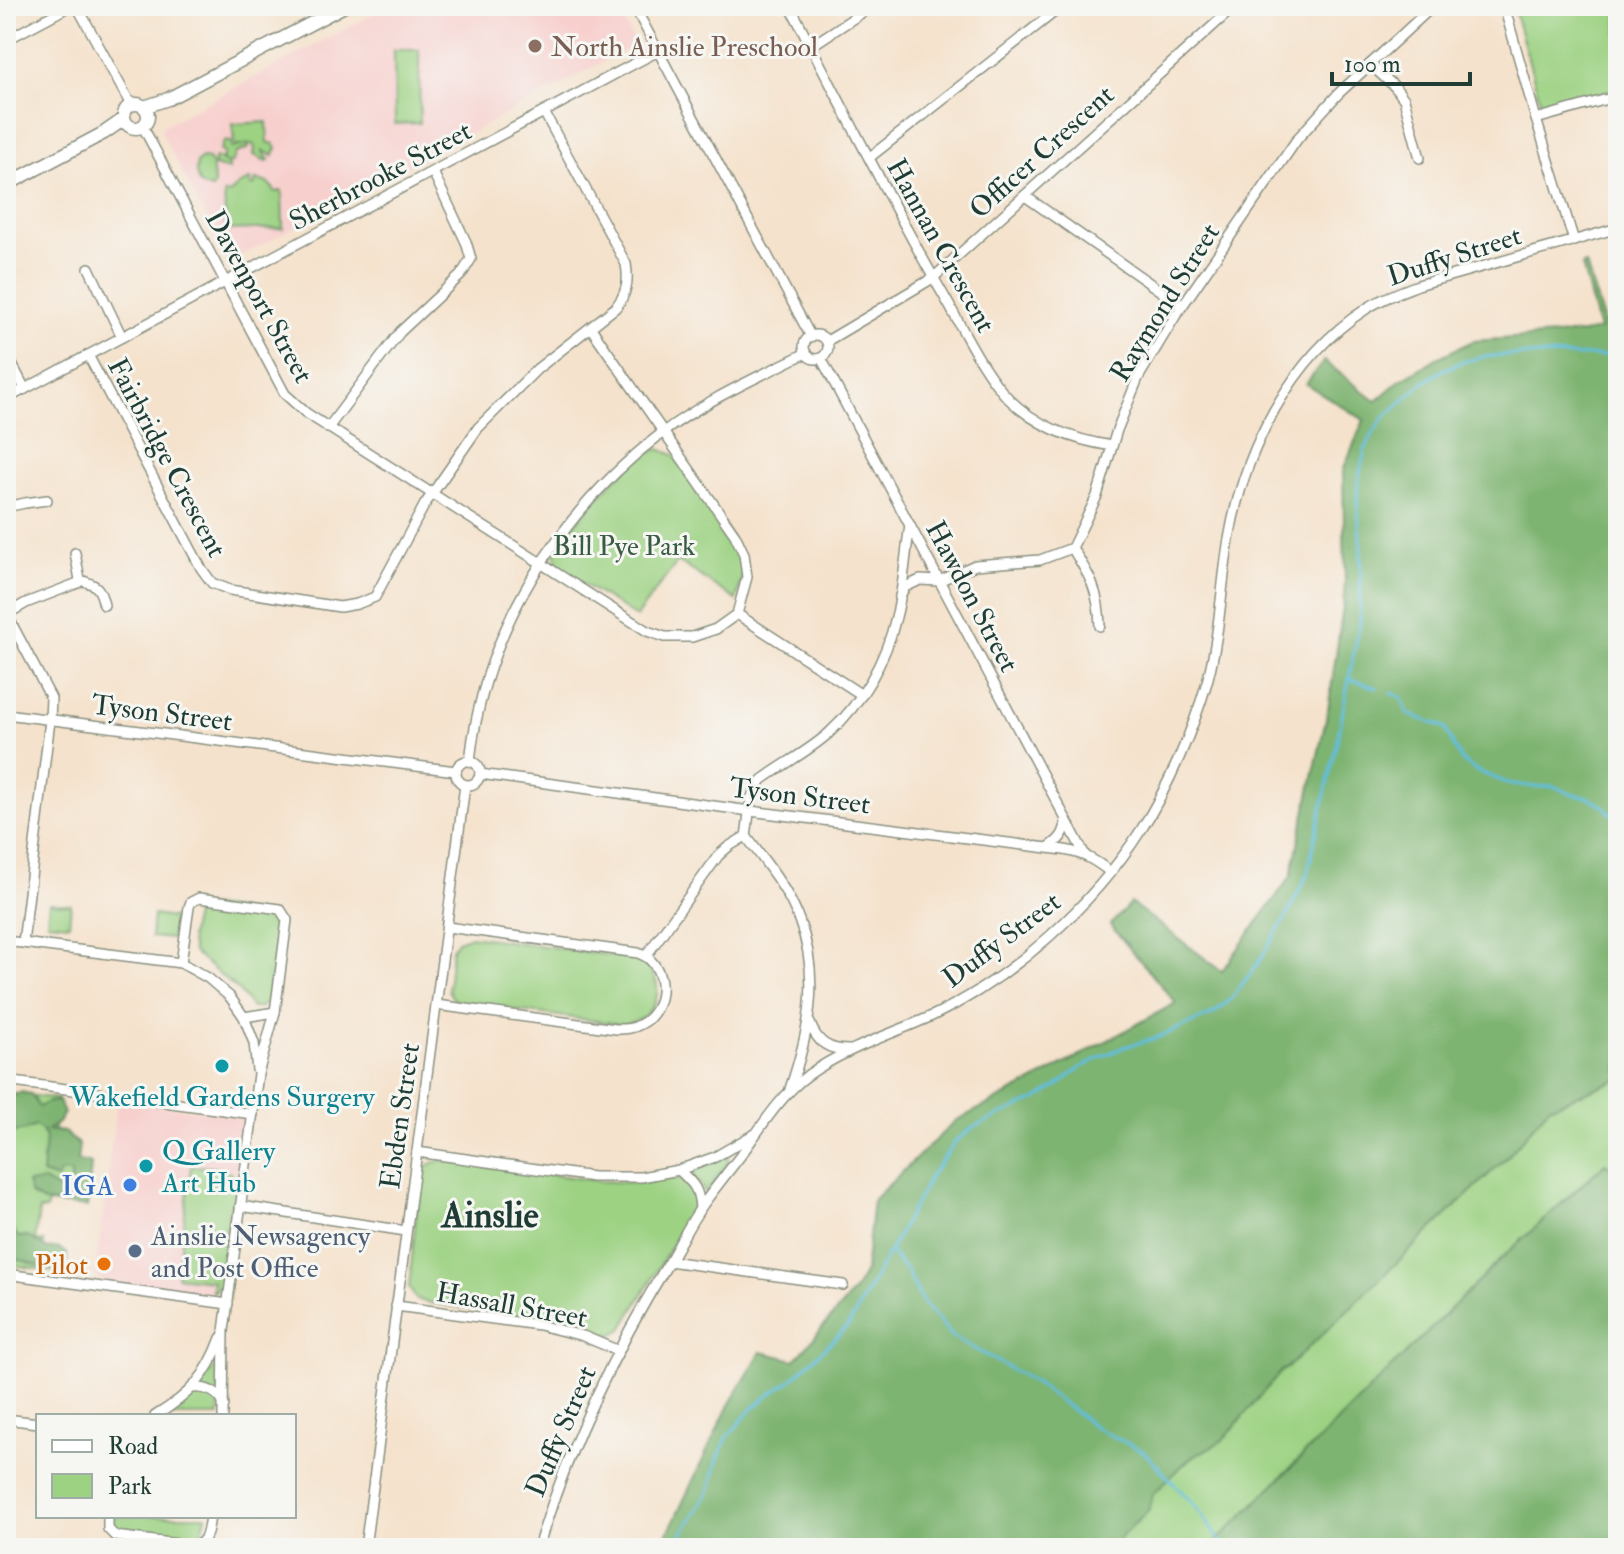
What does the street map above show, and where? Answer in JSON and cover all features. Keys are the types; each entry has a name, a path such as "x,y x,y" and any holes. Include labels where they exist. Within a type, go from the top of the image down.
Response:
{"main road":[{"path":"6,185 344,6"}],"street":[{"path":"6,40 70,6"},
{"name":"Davenport Street","path":"77,6 285,394 328,428 640,627 665,637 692,637 716,629 737,614"},
{"path":"634,6 811,337"},
{"name":"Hannan Crescent","path":"790,6 933,278 980,359 1007,397 1030,417 1052,429 1082,440 1112,446"},
{"path":"811,46 872,6"},
{"path":"870,157 1062,6"},
{"name":"Officer Crescent","path":"827,341 933,278 1235,6"},
{"name":"Raymond Street","path":"1072,548 1097,496 1138,378 1182,306 1298,138 1339,93 1433,6"},
{"path":"1504,6 1574,241"},
{"name":"Sherbrooke Street","path":"6,399 658,51"},
{"path":"1370,64 1404,99 1420,158"},
{"path":"1536,119 1618,96"},
{"path":"431,494 478,428 537,369 591,328 622,299 627,282 626,264 544,112"},
{"path":"328,428 400,332 461,275 471,259 433,172"},
{"path":"1025,196 1182,306"},
{"name":"Duffy Street","path":"538,1548 573,1451 641,1308 700,1209 790,1089 849,1050 934,1015 993,980 1055,931 1078,908 1110,872 1152,813 1182,752 1207,682 1222,607 1229,540 1244,475 1258,441 1303,367 1332,336 1365,309 1390,296 1418,285 1618,228"},
{"path":"89,268 122,337"},
{"path":"591,328 735,535 744,554 747,577 737,614 862,695"},
{"path":"819,336 827,341 828,349 821,358 812,359 806,353 805,343 811,337 819,336"},
{"path":"6,353 25,389"},
{"path":"470,761 481,696 502,634 537,561 588,500 663,432 714,401 806,353"},
{"name":"Fairbridge Crescent","path":"88,355 201,568 212,583 230,590 340,607 375,597 431,494"},
{"name":"Hawdon Street","path":"821,358 1085,855"},
{"path":"6,507 47,500"},
{"path":"790,1089 809,1021 811,969 799,918 785,891 746,836 752,797 757,784 832,731 873,677 896,616 910,525"},
{"path":"900,596 905,587 917,581 939,581 975,565 1040,560 1072,548 1091,577 1100,626"},
{"path":"23,943 51,698 6,614 78,583 81,576 75,553"},
{"path":"80,580 101,591 104,605"},
{"name":"Tyson Street","path":"6,714 456,771"},
{"path":"470,761 476,764 480,774 475,782 465,785 458,780 456,771 462,762 470,761"},
{"name":"Tyson Street","path":"480,774 1049,847 1085,855 1110,872"},
{"name":"Ebden Street","path":"365,1548 465,785"},
{"path":"1049,847 1063,834 1066,819"},
{"path":"646,956 718,856 746,836"},
{"path":"181,963 189,907 199,898 280,909 287,920 275,1012 258,1074 240,1206 224,1331 223,1411"},
{"path":"436,1005 616,1029 635,1027 647,1020 658,1007 661,997 660,978 646,956 629,951 447,927"},
{"path":"6,941 181,963 208,978 230,997 244,1017 254,1043 258,1074"},
{"path":"244,1017 275,1012"},
{"path":"809,1021 821,1043 831,1048 849,1050"},
{"path":"6,1081 253,1114"},
{"path":"417,1152 593,1177 641,1177 679,1170 715,1157 756,1133"},
{"path":"679,1170 695,1186 700,1209"},
{"path":"240,1206 406,1231"},
{"path":"669,1261 843,1285"},
{"path":"6,1274 228,1304"},
{"name":"Hassall Street","path":"396,1306 539,1325 583,1336 619,1351"},
{"path":"158,1414 185,1396 204,1375 224,1331"},
{"path":"192,1388 205,1388 221,1398 223,1411"},
{"path":"6,1419 36,1423"},
{"path":"108,1518 108,1529 115,1536 194,1546 202,1543 210,1518"}],"shaded area":[{"path":"388,6 616,6 635,45 233,260 228,259 161,132 163,126"},
{"path":"119,1100 237,1116 243,1123 245,1128 227,1278 223,1286 210,1294 102,1281 95,1275"}],"green space":[{"path":"1513,6 1618,6 1618,88 1550,107 1541,104"},
{"path":"394,50 419,50 420,123 395,124"},
{"path":"267,122 268,143 273,143 277,148 273,156 262,150 269,160 254,155 253,144 247,144 249,148 236,153 232,163 227,163 229,170 214,166 216,157 224,162 224,153 220,150 224,141 231,142 231,148 245,145 234,145 233,124"},
{"path":"202,158 208,159 213,170 212,189 198,181 197,162"},
{"path":"250,180 251,186 258,180 275,192 282,191 283,228 226,230 224,194 231,193 238,185"},
{"path":"1586,264 1605,326 1618,320 1618,1079 1549,1107 1510,1154 1281,1371 1223,1440 1189,1459 1153,1494 1148,1511 1109,1548 661,1548 729,1405 761,1352 795,1360 854,1291 865,1272 873,1200 955,1121 1176,1003 1110,925 1131,903 1222,971 1291,876 1328,710 1343,607 1343,470 1364,420 1306,384 1324,361 1376,401 1399,381 1473,341 1599,330 1582,265"},
{"name":"Bill Pye Park","path":"659,449 674,455 724,525 739,552 742,579 736,600 678,561 636,617 563,571 557,565 555,550 618,476 633,463"},
{"path":"49,903 71,905 69,924 47,922"},
{"path":"203,906 270,914 277,924 268,1000 260,1008 252,1008 239,991 193,952 190,937 196,910"},
{"path":"153,915 174,918 172,939 151,937"},
{"path":"471,936 637,959 655,977 656,999 644,1016 619,1024 461,1003 454,1000 448,990 452,949 457,941"},
{"path":"1618,1079 1618,1173 1605,1163 1501,1259 1210,1548 1109,1548 1148,1511 1153,1494 1189,1459 1223,1440 1281,1371 1510,1154 1549,1107"},
{"path":"6,1092 58,1099 52,1144 75,1161 91,1163 87,1207 48,1203 46,1210 39,1210 35,1241 44,1242 43,1249 60,1258 58,1272 6,1264"},
{"path":"21,1092 31,1094 39,1107 59,1101 64,1113 58,1123 47,1130 64,1132 79,1145 77,1161 91,1163 87,1207 44,1202 31,1195 27,1183 44,1181 66,1194 74,1188 71,1173 61,1172 57,1179 42,1174 45,1137 42,1130 35,1126 6,1134 6,1098"},
{"path":"727,1156 727,1164 705,1192 691,1172"},
{"path":"444,1160 600,1181 638,1183 674,1178 690,1188 694,1208 622,1329 613,1334 604,1335 523,1317 425,1302 415,1298 409,1287 416,1217 423,1173 427,1167"},
{"path":"1606,1163 1618,1173 1618,1548 1210,1548 1501,1259"},
{"path":"191,1166 225,1170 236,1183 227,1230 224,1281 212,1292 213,1281 177,1277"},
{"path":"6,1229 13,1229 18,1237 27,1236 48,1249 59,1248 67,1253 67,1262 52,1268 6,1258"},
{"path":"219,1361 219,1414 168,1414 192,1396"},
{"path":"113,1518 206,1518 201,1536 191,1542 116,1531"}],"waterway":[{"path":"673,1548 709,1492 718,1458 728,1436 750,1411 789,1382 849,1325 930,1177 956,1141 974,1127 1039,1098 1080,1068 1101,1057 1213,1014 1231,999 1256,966 1288,914 1307,875 1360,622 1358,480 1365,450 1384,418 1423,383 1462,362 1504,355 1618,354"},
{"path":"1350,679 1377,688"},
{"path":"1391,693 1401,697 1408,714 1444,727 1461,760 1475,770 1507,783 1554,786 1570,794 1587,797 1618,820"},
{"path":"891,1252 906,1269 922,1301 953,1337 1036,1383 1098,1429 1143,1451 1197,1508 1225,1548"}],"place":[{"name":"North Ainslie Preschool","path":"535,46"},
{"name":"Wakefield Gardens Surgery","path":"222,1066"},
{"name":"Q Gallery Art Hub","path":"146,1166"},
{"name":"IGA","path":"130,1185"},
{"name":"Ainslie Newsagency and Post Office","path":"135,1251"},
{"name":"Pilot","path":"104,1264"}],"district":[{"name":"Ainslie","path":"490,1214"}]}
